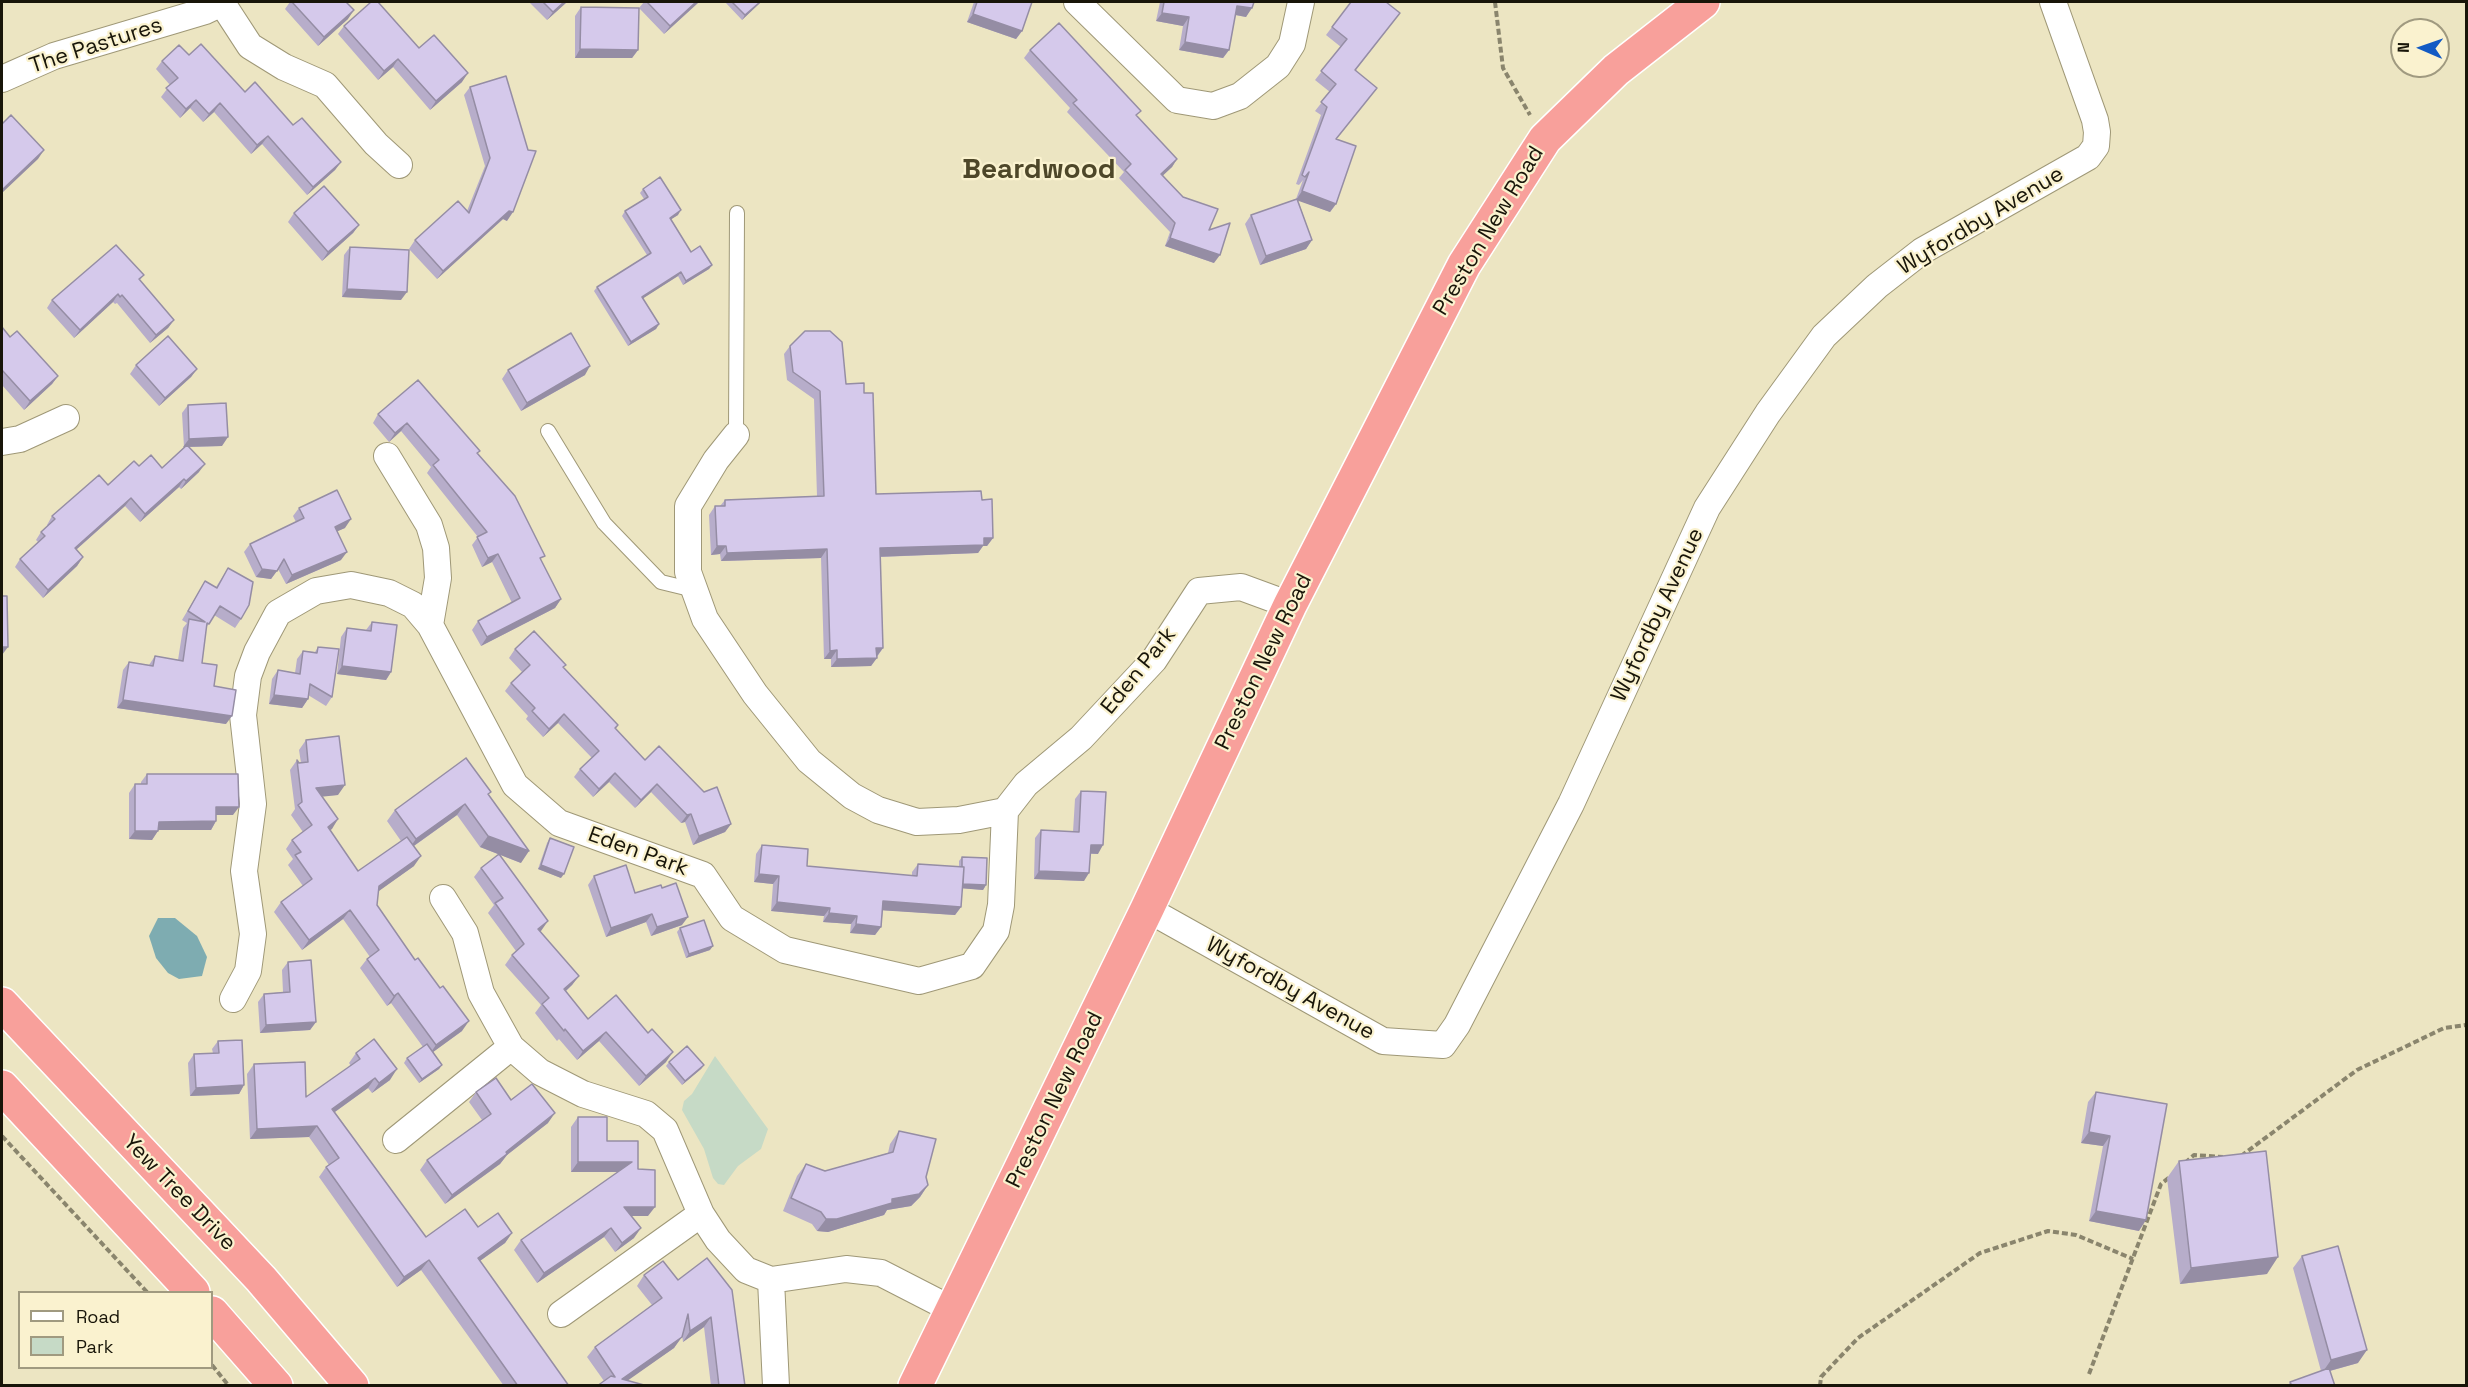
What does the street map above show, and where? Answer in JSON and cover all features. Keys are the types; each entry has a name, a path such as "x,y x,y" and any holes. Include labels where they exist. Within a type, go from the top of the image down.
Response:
{"highway":[{"name":"Preston New Road","path":"915,1386 1147,909 1290,605 1464,265 1545,139 1616,70 1703,2"},
{"name":"Yew Tree Drive","path":"2,1004 261,1279 352,1386"},
{"path":"2,1087 191,1291"},
{"path":"213,1314 276,1386"}],"street":[{"path":"223,2 250,46 284,68 325,85 376,144 399,165"},
{"name":"The Pastures","path":"2,79 54,56 205,11 223,2"},
{"path":"1077,2 1177,100 1213,106 1240,96 1278,66 1292,44 1301,2"},
{"name":"Wyfordby Avenue","path":"1147,909 1383,1041 1443,1045 1457,1025 1571,804 1707,508 1768,413 1824,336 1877,286 1922,251 2088,157 2096,146 2095,120 2053,2"},
{"path":"2,442 20,439 66,418"},
{"path":"736,435 716,460 688,506 688,572 705,619 755,694 809,761 852,796 878,810 917,822 959,820 1005,811"},
{"path":"387,456 429,525 436,548 438,578 430,625"},
{"name":"Eden Park","path":"233,999 248,971 253,934 244,871 253,804 243,715 248,676 257,652 278,613 316,591 351,585 389,593 413,605 430,625 514,785 559,824 703,875 732,918 785,950 919,981 972,966 996,931 1001,905 1005,811 1026,784 1081,738 1154,660 1199,591 1241,587 1290,605"},
{"path":"443,897 465,933 480,993 512,1047 540,1072 583,1094 646,1114 665,1130 701,1214 718,1240 746,1270 771,1280 846,1269 881,1273 953,1310"},
{"path":"396,1140 512,1047"},
{"path":"561,1314 701,1214"},
{"path":"771,1280 776,1386"}],"lane":[{"path":"736,435 737,213"},
{"path":"548,431 604,523 661,582 694,590"}],"path":[{"path":"1495,2 1503,68 1545,139"},
{"path":"2239,1158 2357,1070 2444,1028 2466,1025"},
{"path":"2,1136 145,1291"},
{"path":"2088,1374 2161,1184 2194,1155 2228,1157"},
{"path":"1820,1386 1821,1377 1858,1338 1980,1252 2048,1231 2076,1235 2133,1259"},
{"path":"213,1366 228,1386"}],"green space":[{"path":"715,1056 768,1129 761,1149 738,1166 724,1185 718,1184 713,1178 704,1149 682,1110 684,1101 692,1094"}],"water":[{"path":"158,918 175,918 197,936 207,957 202,976 179,979 168,973 156,958 149,936"}],"building":[{"path":"292,2 346,2 354,10 324,37"},
{"path":"371,2 378,2 419,48 434,35 468,73 436,101 398,59 384,71 344,26"},
{"path":"543,2 564,2 553,12"},
{"path":"647,2 696,2 670,26"},
{"path":"732,2 760,2 745,15"},
{"path":"977,2 1032,2 1022,31 973,14"},
{"path":"1164,2 1254,2 1252,8 1237,6 1229,50 1185,42 1189,17 1162,13"},
{"path":"1351,2 1386,2 1400,13 1355,70 1377,88 1336,139 1356,146 1336,204 1302,191 1309,172 1305,177 1302,175 1327,107 1321,102 1336,84 1321,71 1347,39 1332,27"},
{"path":"581,7 639,8 638,50 580,49"},
{"path":"1059,23 1141,111 1136,115 1177,159 1161,174 1183,197 1218,209 1209,230 1230,223 1220,255 1170,238 1175,223 1125,170 1131,164 1073,103 1077,100 1030,50"},
{"path":"201,44 245,92 255,82 293,125 302,118 341,162 313,187 268,136 257,145 220,103 209,114 196,100 186,109 166,88 178,78 162,61 179,45 189,55"},
{"path":"506,76 528,150 536,151 513,212 509,211 443,271 415,240 458,201 469,213 490,158 470,87"},
{"path":"11,115 44,150 2,190 2,124"},
{"path":"660,177 681,210 670,218 691,252 700,246 712,265 686,281 681,272 642,297 659,324 631,342 597,287 651,253 625,211 648,197 643,189"},
{"path":"324,186 359,225 328,252 294,213"},
{"path":"1297,199 1312,240 1266,256 1251,215"},
{"path":"116,245 144,275 139,279 174,320 156,335 122,295 120,297 118,294 80,330 52,300"},
{"path":"350,247 409,250 407,292 347,289"},
{"path":"2,327 10,337 17,331 58,376 30,401 2,370"},
{"path":"805,331 830,331 842,342 846,384 864,383 864,393 873,393 876,494 981,491 982,500 992,499 993,538 984,538 984,545 880,548 883,648 876,648 877,658 837,659 837,650 830,651 827,549 727,553 726,546 717,546 715,506 725,506 725,500 824,496 820,391 793,372 790,346"},
{"path":"571,333 590,366 527,403 508,370"},
{"path":"168,336 197,369 165,398 136,365"},
{"path":"418,380 480,451 477,453 515,496 545,556 540,558 561,599 487,637 478,621 520,598 498,554 488,558 477,537 487,532 433,465 439,460 407,423 395,433 378,414"},
{"path":"226,403 228,437 189,439 188,405"},
{"path":"187,445 205,464 186,481 184,479 145,514 131,498 75,548 83,557 48,590 20,559 45,536 41,532 55,519 52,516 99,475 108,485 134,461 139,466 151,455 162,468"},
{"path":"337,490 351,519 335,527 347,552 292,575 284,559 277,571 262,569 250,544 304,518 299,508"},
{"path":"228,568 253,582 249,605 241,619 220,606 209,624 207,623 202,663 217,665 214,686 236,690 232,716 123,700 129,662 153,666 155,656 183,661 189,619 205,622 188,611 205,581 217,588"},
{"path":"2,596 7,596 8,647 2,647"},
{"path":"372,622 397,625 391,672 342,666 347,628 371,631"},
{"path":"534,631 566,665 563,667 618,725 615,728 645,760 659,746 704,792 717,787 731,824 699,836 691,814 687,815 657,784 641,800 615,773 599,789 580,769 599,751 564,714 549,729 532,711 535,708 511,683 530,665 515,649"},
{"path":"318,647 339,649 332,697 310,684 308,699 274,695 278,670 300,674 303,651 317,653"},
{"path":"339,736 345,785 316,788 338,819 328,827 358,871 407,837 421,856 379,886 377,905 415,960 418,958 440,988 443,986 469,1021 436,1045 398,993 394,996 367,959 379,950 350,910 309,940 281,902 312,879 295,855 301,852 292,840 312,825 298,805 302,802 297,760 299,763 308,762 306,740"},
{"path":"466,758 491,792 488,794 529,851 488,836 465,804 416,839 395,810"},
{"path":"147,774 238,774 239,807 216,807 216,821 159,822 158,831 135,831 135,784 147,784"},
{"path":"1081,791 1106,792 1103,845 1091,845 1089,873 1039,871 1041,830 1079,832"},
{"path":"550,838 574,847 564,874 541,865"},
{"path":"762,845 808,849 807,866 917,876 918,864 964,867 961,907 883,901 881,927 856,924 857,916 829,913 830,908 777,902 779,876 759,874"},
{"path":"499,854 548,921 538,929 579,976 564,989 588,1019 616,995 648,1033 652,1029 673,1052 646,1076 606,1032 583,1051 542,1004 549,998 512,955 524,944 495,903 503,898 481,868"},
{"path":"962,857 987,858 986,885 963,884"},
{"path":"626,865 635,893 676,883 688,917 657,927 652,914 611,928 594,876"},
{"path":"704,920 713,946 689,954 680,928"},
{"path":"311,960 316,1022 266,1025 264,994 290,992 288,962"},
{"path":"374,1039 397,1069 379,1083 375,1078 332,1109 426,1237 465,1209 478,1227 498,1213 512,1233 478,1258 569,1386 518,1386 429,1260 404,1277 326,1167 339,1158 317,1126 257,1129 254,1064 305,1062 306,1097 360,1059 356,1053"},
{"path":"242,1040 244,1085 196,1088 194,1054 219,1053 218,1041"},
{"path":"427,1044 442,1065 422,1079 407,1058"},
{"path":"687,1046 704,1065 685,1081 669,1062"},
{"path":"496,1078 511,1100 532,1084 555,1113 506,1152 507,1154 452,1195 427,1160 491,1114 476,1092"},
{"path":"2096,1092 2167,1104 2146,1220 2096,1211 2110,1136 2089,1132"},
{"path":"578,1117 607,1117 607,1141 638,1141 638,1169 655,1170 655,1207 624,1207 641,1228 622,1243 611,1228 544,1273 521,1240 632,1162 578,1162"},
{"path":"899,1131 936,1139 926,1177 928,1185 919,1194 892,1199 892,1203 837,1219 826,1219 821,1212 791,1198 806,1164 825,1171 893,1152"},
{"path":"2266,1151 2278,1257 2191,1268 2179,1161"},
{"path":"2338,1246 2367,1350 2331,1360 2302,1256"},
{"path":"707,1258 732,1290 745,1386 719,1386 711,1317 690,1331 688,1314 682,1337 622,1379 644,1385 597,1386 611,1376 615,1377 595,1347 662,1298 644,1275 663,1261 678,1280"},
{"path":"2329,1368 2335,1386 2292,1386 2290,1382"}],"district":[{"name":"Beardwood","path":"1039,170"}]}
